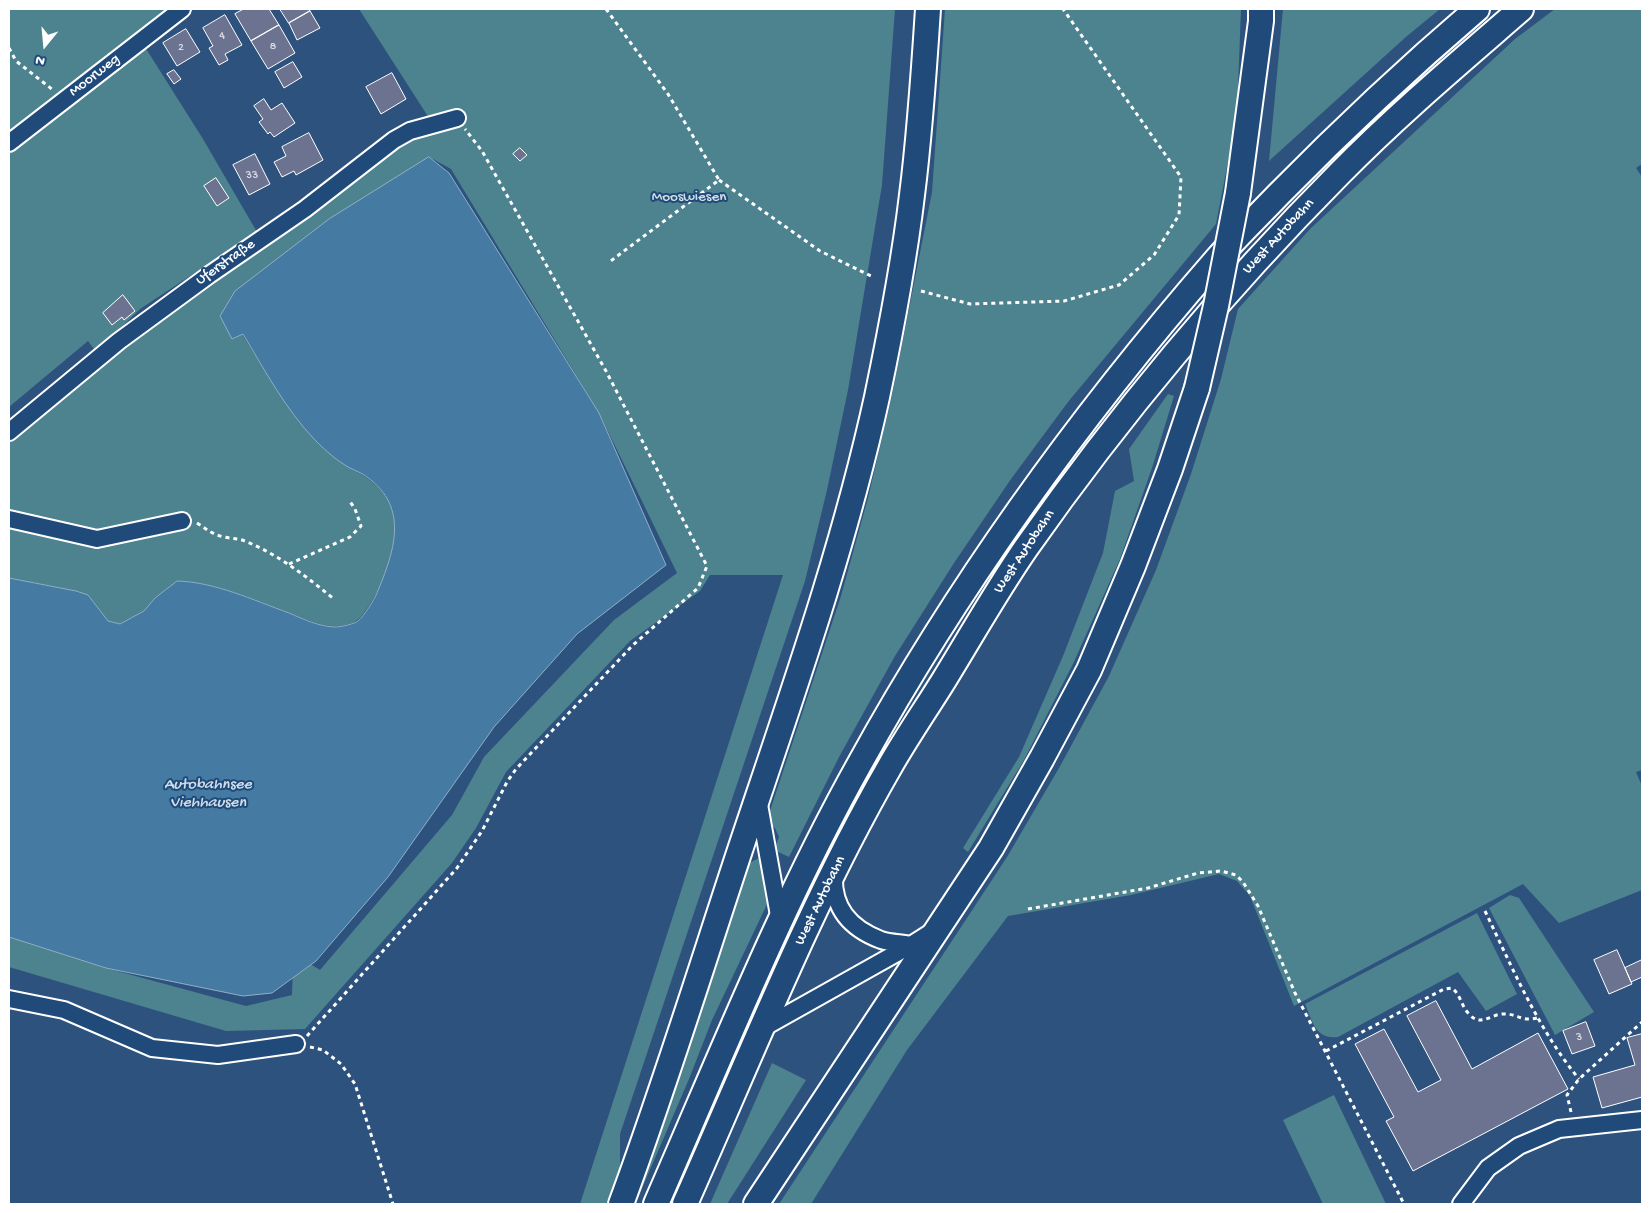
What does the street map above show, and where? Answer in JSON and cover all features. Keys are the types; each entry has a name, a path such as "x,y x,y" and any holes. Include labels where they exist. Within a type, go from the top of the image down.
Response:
{"highway":[{"path":"621,1204 825,594 853,495 876,398 897,295 912,195 928,9"},
{"path":"756,1204 991,848 1089,670 1133,566 1170,469 1197,388 1216,306 1238,193 1261,9"},
{"name":"West Autobahn","path":"656,1204 798,882 858,764 914,668 975,572 1088,414 1219,256 1316,157 1413,64 1477,9"},
{"name":"West Autobahn","path":"685,1204 798,948 834,872 890,767 999,590 1043,525 1126,414 1191,334 1258,258 1342,171 1429,89 1522,9"}],"street":[{"name":"Moorweg","path":"9,143 181,9"},
{"name":"Uferstraße","path":"9,432 119,341 209,274 305,209 394,140 410,131 457,118"},
{"path":"9,519 98,539 182,521"},
{"path":"758,797 780,921"},
{"path":"834,872 834,886 840,908 854,926 882,940 911,945"},
{"path":"763,1028 936,929"},
{"path":"9,999 64,1010 152,1048 218,1055 296,1044"},
{"path":"1461,1204 1488,1168 1519,1146 1559,1129 1642,1120"}],"path":[{"path":"606,9 668,94 719,180 820,251 873,277"},
{"path":"921,291 970,304 1064,301 1119,286 1154,255 1180,215 1181,177 1063,9"},
{"path":"9,48 16,61 64,100"},
{"path":"296,1044 311,1032 458,868 482,831 507,782 516,769 633,645 698,588 707,566 606,371 482,151 457,118"},
{"path":"608,263 719,180"},
{"path":"289,565 350,537 361,526 349,500"},
{"path":"182,521 193,520 214,534 225,538 235,537 275,556 304,574 334,599"},
{"path":"1028,909 1148,888 1198,873 1221,871 1236,875 1243,882 1258,906 1295,993 1404,1204"},
{"path":"1485,911 1537,1018 1561,1057 1579,1079"},
{"path":"1326,1052 1444,989 1452,988 1458,992 1468,1014 1475,1019 1482,1021 1501,1014 1514,1015 1527,1020 1537,1018"},
{"path":"1574,1127 1567,1096 1579,1079 1642,1022"},
{"path":"296,1044 323,1050 341,1064 355,1084 393,1204"}],"green space":[{"path":"9,9 170,9 138,36 203,139 257,232 140,309 96,352 88,341 9,407"},
{"name":"Mooswiesen","path":"359,9 895,9 882,185 848,390 805,581 620,1134 620,1171 606,1204 580,1204 783,575 710,575 700,591 630,641 506,772 476,828 452,863 305,1029 226,1031 9,967 9,937 106,968 246,1006 292,995 293,963 307,962 320,970 452,815 484,757 614,620 677,573 599,413 451,169 429,157 242,334 271,381 350,468 369,479 379,488 391,506 394,518 394,546 379,588 360,618 345,625 326,625 312,622 219,588 205,584 177,581 155,598 144,611 120,624 108,621 88,595 9,578 9,439 175,309 211,284 238,260 429,118"},
{"path":"945,9 1241,9 1237,115 1216,224 1068,402 1011,479 954,563 895,656 839,757 789,857 774,850 779,837 775,828 766,823 841,596 868,498 891,400 932,192"},
{"path":"1283,9 1440,9 1407,36 1269,161"},
{"path":"1555,9 1642,9 1642,164 1636,168 1642,177 1642,770 1636,772 1642,786 1642,890 1559,923 1523,884 1294,1006 1250,896 1237,881 1219,874 1131,895 1008,916 907,1050 811,1204 779,1204 1007,857 1059,768 1109,676 1156,570 1191,474 1221,379 1238,309 1310,229 1515,39"},
{"path":"1168,394 1174,396 1152,468 1120,559 1073,664 1024,760 968,852 963,848 1019,757 1063,656 1103,553 1115,491 1134,481 1129,449"},
{"path":"759,858 769,900 712,1020 640,1193 637,1192 747,864"},
{"path":"1510,895 1519,898 1594,1012 1555,1035 1489,908"},
{"path":"1477,913 1517,994 1486,1011 1458,972 1338,1037 1324,1035 1315,1028 1305,1004"},
{"path":"772,1063 806,1080 727,1204 710,1204"},
{"path":"1334,1095 1386,1204 1323,1204 1283,1120"}],"water":[{"name":"Autobahnsee Viehhausen","path":"429,157 449,173 599,413 666,565 577,634 494,727 388,877 316,961 272,993 243,996 106,968 9,937 9,578 88,595 108,621 120,624 144,611 155,598 177,581 220,588 324,626 344,626 360,619 369,608 377,593 393,546 394,517 389,502 380,489 367,477 327,452 304,428 285,403 243,334 232,339 220,316 235,291 329,219"}],"building":[{"path":"244,9 269,9 279,25 251,41 235,14"},
{"path":"280,9 309,9 310,11 289,23"},
{"path":"310,11 320,28 297,40 289,23"},
{"path":"225,15 242,45 225,54 228,60 219,65 209,48 213,46 203,28"},
{"path":"279,25 295,53 268,69 251,41"},
{"path":"186,29 200,52 177,66 163,43"},
{"path":"293,62 302,77 284,88 275,72"},
{"path":"174,70 181,79 174,84 167,74"},
{"path":"392,73 406,99 381,114 366,87"},
{"path":"264,99 271,110 282,103 295,123 274,137 270,132 268,134 259,122 263,119 254,106"},
{"path":"309,133 323,160 296,175 294,171 282,177 274,162 286,156 282,147"},
{"path":"520,148 527,155 520,161 513,154"},
{"path":"255,154 270,184 249,195 233,165"},
{"path":"216,178 229,198 217,206 204,186"},
{"path":"123,295 135,311 124,320 122,317 112,325 103,313"},
{"path":"1617,950 1632,984 1609,994 1594,960"},
{"path":"1642,960 1642,977 1631,982 1625,968"},
{"path":"1436,1001 1472,1069 1538,1033 1568,1089 1413,1171 1386,1121 1394,1117 1355,1044 1384,1029 1418,1092 1441,1080 1407,1016"},
{"path":"1586,1022 1595,1046 1572,1054 1563,1031"},
{"path":"1642,1034 1642,1097 1602,1108 1593,1077 1635,1065 1627,1038"}]}
